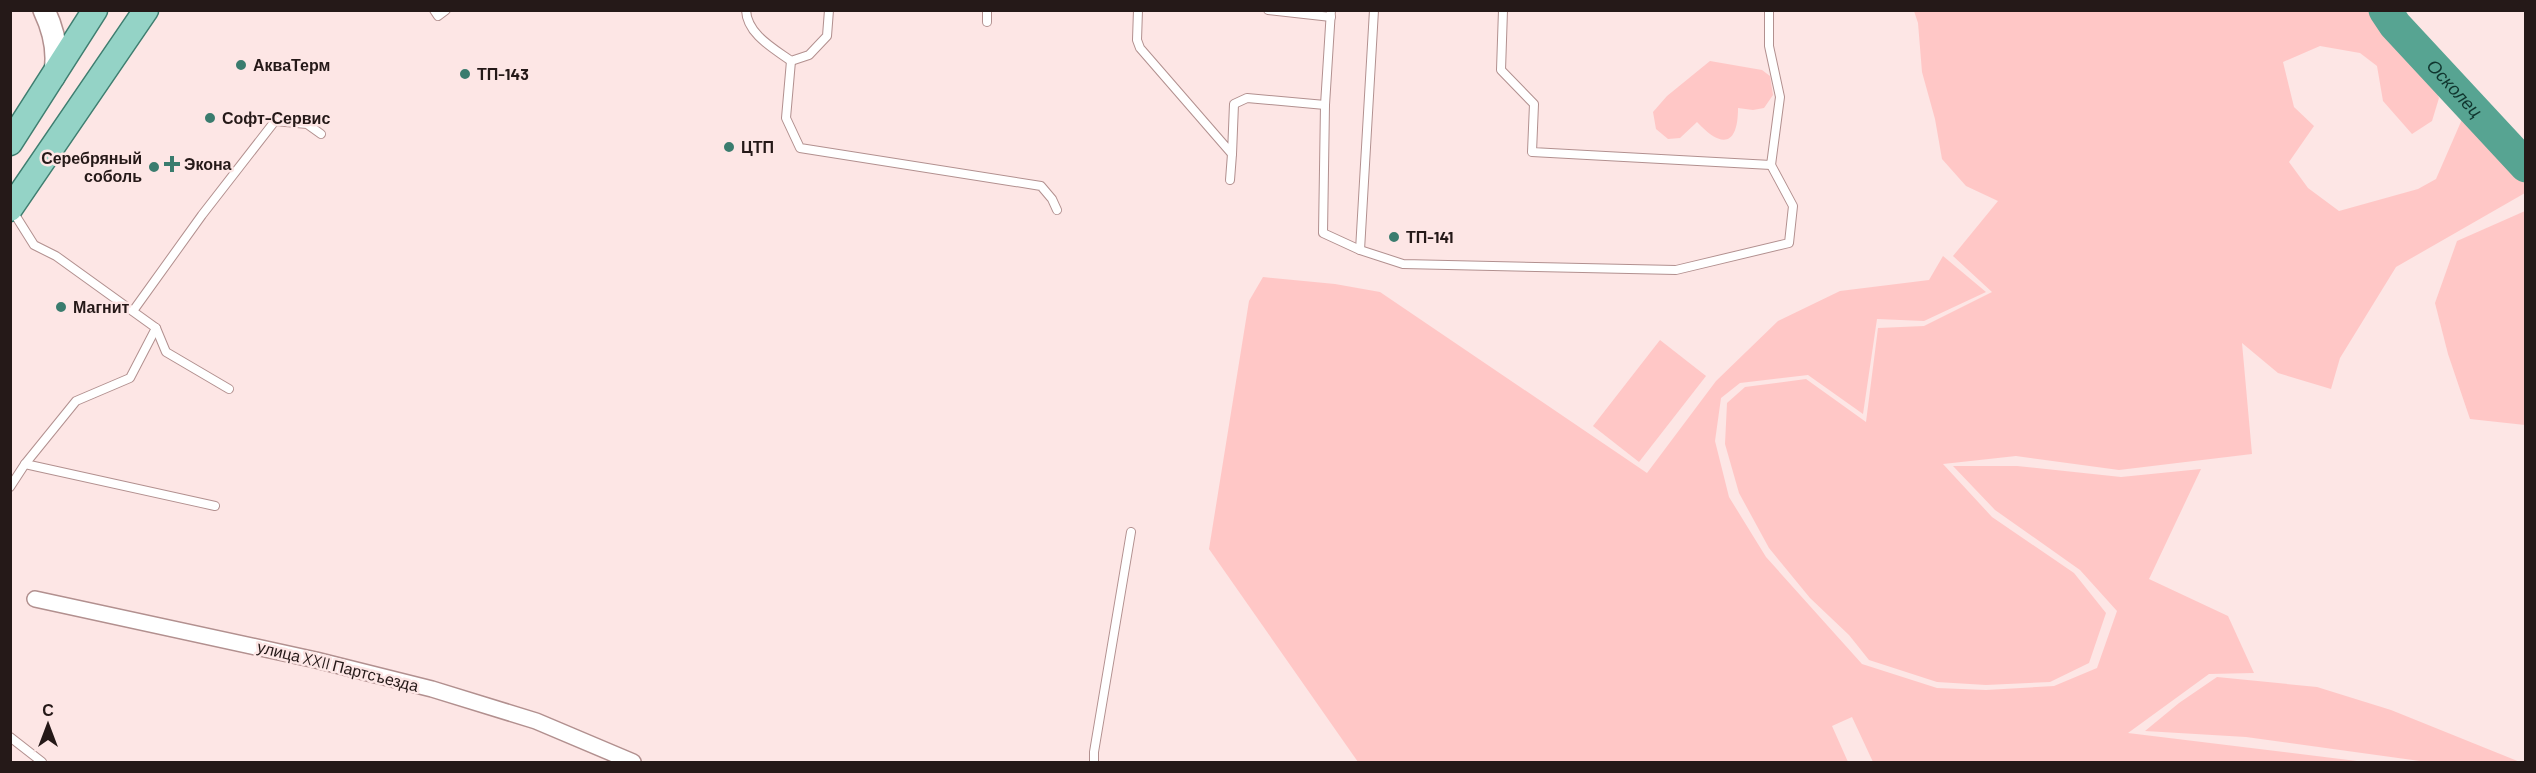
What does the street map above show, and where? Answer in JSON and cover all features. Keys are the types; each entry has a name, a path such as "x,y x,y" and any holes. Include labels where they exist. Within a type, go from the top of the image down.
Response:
{"main road":[{"path":"44,10 53,29 57,66 54,77"},
{"path":"10,143 95,10"},
{"path":"11,209 146,10"}],"street":[{"name":"улица XXII Партсъезда","path":"35,599 306,657 432,689 536,721 633,762"}],"lane":[{"path":"434,10 438,16 446,10"},
{"path":"746,10 747,22 765,44 791,61"},
{"path":"791,61 809,55 827,36 829,10"},
{"path":"987,10 987,22"},
{"path":"1138,10 1137,40 1140,48 1233,154"},
{"path":"1268,10 1331,14 1325,105 1323,233 1360,250 1403,264 1676,270 1789,243 1793,206 1771,165 1780,97 1769,46 1769,10"},
{"path":"1360,250 1374,10"},
{"path":"1503,10 1501,70 1534,104 1532,152 1771,165"},
{"path":"791,61 786,118 800,148 1041,186 1052,199 1057,210"},
{"path":"1230,180 1234,104 1247,98 1325,105"},
{"path":"133,311 201,216 275,121 307,124 321,134"},
{"path":"11,209 34,245 56,256 156,328 166,352 229,389"},
{"path":"10,487 25,464 76,401 130,378 156,328"},
{"path":"25,464 215,506"},
{"path":"1094,762 1131,532"},
{"path":"10,737 42,762"}],"shaded area":[{"path":"1914,11 2393,11 2428,41 2422,58 2439,98 2432,121 2412,134 2383,101 2377,66 2360,53 2320,46 2283,62 2294,107 2314,126 2289,162 2308,188 2339,211 2418,189 2436,179 2463,117 2508,139 2525,157 2525,193 2396,267 2340,358 2331,389 2278,373 2242,343 2252,454 2119,470 2016,456 1943,464 1992,517 2074,573 2106,613 2089,663 2050,682 1986,685 1937,682 1869,660 1849,635 1810,598 1769,548 1739,493 1725,444 1727,403 1745,387 1806,379 1866,422 1878,328 1924,326 1992,292 1953,256 1998,201 1966,186 1942,159 1935,119 1922,72 1918,23"},
{"path":"1710,61 1762,70 1770,76 1773,95 1764,108 1753,110 1738,108 1735,130 1726,139 1714,136 1697,122 1680,138 1668,139 1656,129 1653,112 1667,96"},
{"path":"2525,211 2525,425 2470,419 2448,354 2435,303 2457,241"},
{"path":"1943,256 1986,292 1924,321 1877,319 1863,414 1808,375 1740,383 1721,398 1715,441 1729,497 1766,557 1862,664 1937,688 1986,690 2054,686 2097,668 2117,611 2080,570 1995,510 1953,466 2017,466 2121,477 2201,469 2149,579 2228,616 2254,673 2209,674 2128,733 2365,762 1873,762 1852,717 1832,726 1848,762 1358,762 1209,549 1249,301 1263,277 1335,284 1380,292 1647,473 1716,381 1778,321 1840,291 1929,280"},
{"path":"1660,340 1706,376 1639,462 1593,426"},
{"path":"2217,677 2317,687 2391,710 2520,762 2427,762 2246,737 2145,731 2179,703"}],"waterway":[{"name":"Осколец","path":"2385,10 2395,25 2526,166"}],"place":[{"name":"АкваТерм","path":"241,65"},
{"name":"ТП-143","path":"465,74"},
{"name":"Софт-Сервис","path":"210,118"},
{"name":"ЦТП","path":"729,147"},
{"name":"Экона","path":"172,164"},
{"name":"Серебряный соболь","path":"154,167"},
{"name":"ТП-141","path":"1394,237"},
{"name":"Магнит","path":"61,307"}]}
